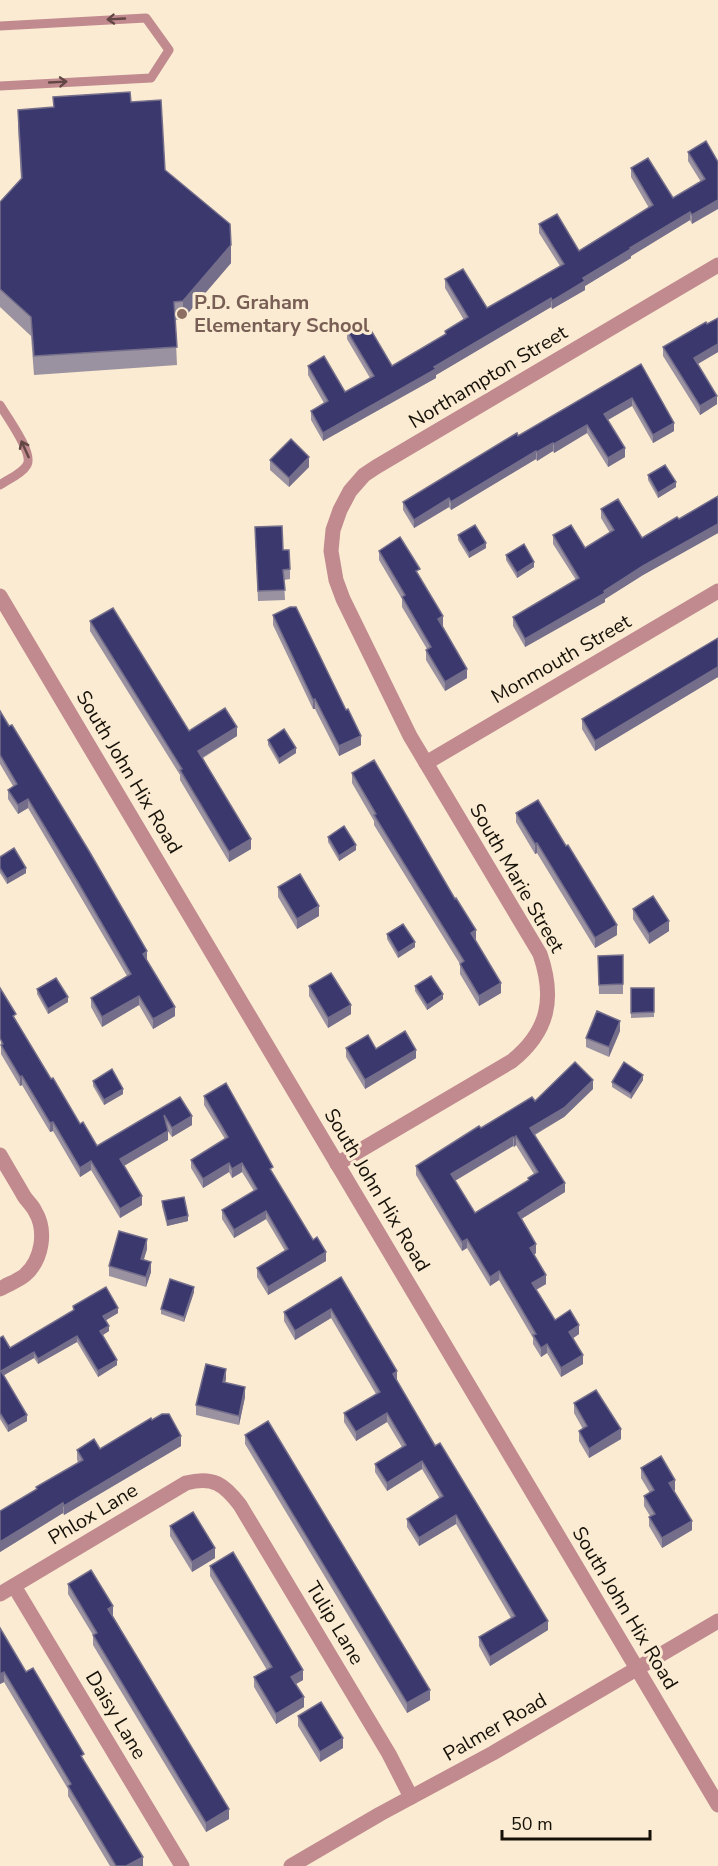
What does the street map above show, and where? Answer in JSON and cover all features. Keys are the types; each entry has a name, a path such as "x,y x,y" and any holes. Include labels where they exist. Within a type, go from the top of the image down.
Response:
{"street":[{"name":"Northampton Street","path":"332,565 332,540 340,510 350,491 364,475 718,265"},
{"name":"South Marie Street","path":"332,565 343,599 410,736 540,954 548,981 546,1013 535,1039 525,1051 512,1061 337,1164"},
{"name":"Monmouth Street","path":"426,763 718,591"},
{"name":"South John Hix Road","path":"0,597 718,1805"},
{"path":"0,1155 35,1211 41,1226 42,1240 39,1254 32,1268 23,1277 0,1288"},
{"name":"Phlox Lane","path":"0,1594 186,1483 211,1481"},
{"name":"Tulip Lane","path":"211,1481 230,1492 240,1505 389,1754 411,1797"},
{"name":"Daisy Lane","path":"14,1586 182,1866"},
{"name":"Palmer Road","path":"291,1866 411,1797 493,1754 718,1621"}],"lane":[{"path":"0,26 146,18 169,50 151,78 0,86"},
{"path":"0,405 25,446 29,458 23,470 0,485"}],"building":[{"path":"130,92 131,102 161,100 165,170 230,224 231,245 183,301 174,302 177,347 34,356 31,317 0,289 0,202 22,178 18,110 54,107 53,97"},
{"path":"706,141 718,162 718,200 692,215 690,212 583,278 585,281 552,301 551,298 434,367 436,369 323,433 311,411 328,401 308,366 324,356 345,392 374,376 347,331 365,320 392,366 446,334 445,331 468,317 445,279 463,269 487,308 564,264 539,224 557,214 579,251 653,205 631,168 648,158 673,198 705,179 688,152"},
{"path":"718,318 718,344 694,358 717,396 700,406 663,347 706,322 707,324"},
{"path":"641,364 674,423 653,435 632,398 604,414 625,448 608,458 587,425 554,444 536,451 451,502 449,498 414,520 403,502 517,433 518,436"},
{"path":"291,439 309,457 289,478 270,460"},
{"path":"665,465 676,482 658,493 648,475"},
{"path":"718,496 718,524 643,566 604,591 605,593 525,639 513,617 579,578 553,535 571,525 585,548 614,530 601,509 618,499 642,538"},
{"path":"475,525 486,543 469,553 458,535"},
{"path":"282,526 283,550 289,550 290,569 283,570 285,590 258,591 255,527"},
{"path":"400,537 420,569 416,571 443,616 438,619 467,669 445,682 426,650 431,647 402,597 405,595 379,551"},
{"path":"524,544 534,562 517,573 506,555"},
{"path":"290,607 296,607 361,736 339,746 315,699 313,700 273,615"},
{"path":"113,608 189,731 225,708 237,727 198,751 251,839 229,852 180,770 182,769 90,621"},
{"path":"718,638 718,667 595,741 582,719"},
{"path":"0,711 9,726 12,725 89,851 147,951 143,954 175,1007 153,1019 139,996 102,1017 91,998 131,974 28,799 18,805 8,790 17,784 0,755"},
{"path":"284,729 296,748 279,759 268,740"},
{"path":"374,760 455,899 476,930 471,933 501,983 479,996 460,964 464,961 374,815 376,814 352,773"},
{"path":"538,800 617,925 595,938 516,813"},
{"path":"344,826 356,845 339,856 328,837"},
{"path":"14,848 26,868 7,879 0,868 0,857"},
{"path":"300,874 319,906 297,919 278,887"},
{"path":"653,896 669,921 649,934 633,909"},
{"path":"403,924 415,942 398,953 387,934"},
{"path":"623,955 623,984 599,985 598,956"},
{"path":"331,973 351,1005 328,1018 309,986"},
{"path":"431,976 443,994 427,1005 415,986"},
{"path":"56,978 68,997 48,1009 37,989"},
{"path":"0,988 16,1014 13,1016 51,1079 53,1078 80,1124 83,1122 97,1146 180,1097 192,1116 172,1128 164,1115 168,1131 120,1159 142,1196 120,1209 91,1161 80,1168 53,1122 50,1123 1,1045 3,1044 0,1038"},
{"path":"631,988 654,988 654,1012 631,1013"},
{"path":"597,1011 620,1021 609,1047 586,1038"},
{"path":"405,1031 416,1050 365,1080 346,1048 368,1035 376,1049"},
{"path":"575,1062 593,1080 564,1108 530,1128 565,1183 518,1213 536,1244 530,1248 546,1275 532,1283 555,1320 570,1310 579,1325 569,1332 583,1355 561,1368 547,1344 541,1348 533,1335 536,1334 499,1271 490,1277 467,1239 462,1242 416,1166 479,1126 481,1128 532,1097 535,1101","holes":["516,1136 538,1172 475,1213 451,1174"]},
{"path":"624,1062 643,1075 631,1094 612,1082"},
{"path":"112,1069 123,1089 104,1100 93,1081"},
{"path":"226,1083 273,1167 270,1169 313,1240 317,1237 326,1252 268,1287 257,1268 288,1249 266,1211 234,1230 222,1210 257,1189 242,1163 232,1169 229,1163 203,1179 191,1160 228,1137 204,1096"},
{"path":"184,1197 188,1216 167,1221 162,1201"},
{"path":"119,1231 147,1239 141,1259 151,1262 146,1277 109,1266"},
{"path":"341,1277 397,1371 393,1374 435,1446 440,1443 548,1621 490,1657 479,1637 515,1616 456,1515 419,1538 407,1519 443,1496 422,1461 387,1483 375,1464 406,1445 387,1413 356,1432 344,1413 380,1392 331,1309 295,1331 284,1312"},
{"path":"170,1279 194,1287 184,1317 161,1309"},
{"path":"106,1287 118,1308 103,1316 109,1326 100,1331 117,1360 98,1371 77,1336 38,1359 34,1352 1,1371 27,1415 8,1426 0,1413 0,1338 3,1336 10,1348 74,1310 73,1306"},
{"path":"206,1364 226,1369 223,1382 245,1387 239,1416 196,1405"},
{"path":"596,1390 621,1429 589,1449 579,1431 587,1426 574,1403"},
{"path":"162,1414 169,1414 181,1436 64,1506 63,1503 0,1542 0,1511 83,1460 77,1450 94,1439 100,1449 151,1418 152,1420"},
{"path":"268,1421 430,1690 407,1703 245,1435"},
{"path":"661,1456 675,1480 669,1483 692,1521 662,1538 649,1517 655,1514 644,1496 654,1490 641,1468"},
{"path":"193,1512 215,1548 192,1562 170,1526"},
{"path":"233,1552 303,1670 291,1677 304,1697 276,1714 254,1677 272,1667 210,1566"},
{"path":"91,1570 113,1606 108,1609 229,1809 206,1823 93,1635 97,1633 68,1584"},
{"path":"0,1628 26,1672 33,1668 84,1754 81,1756 143,1857 126,1866 116,1866 68,1786 71,1784 4,1672 0,1674"},
{"path":"321,1702 343,1738 320,1752 298,1716"}],"place":[{"name":"P.D. Graham Elementary School","path":"182,314"}]}
